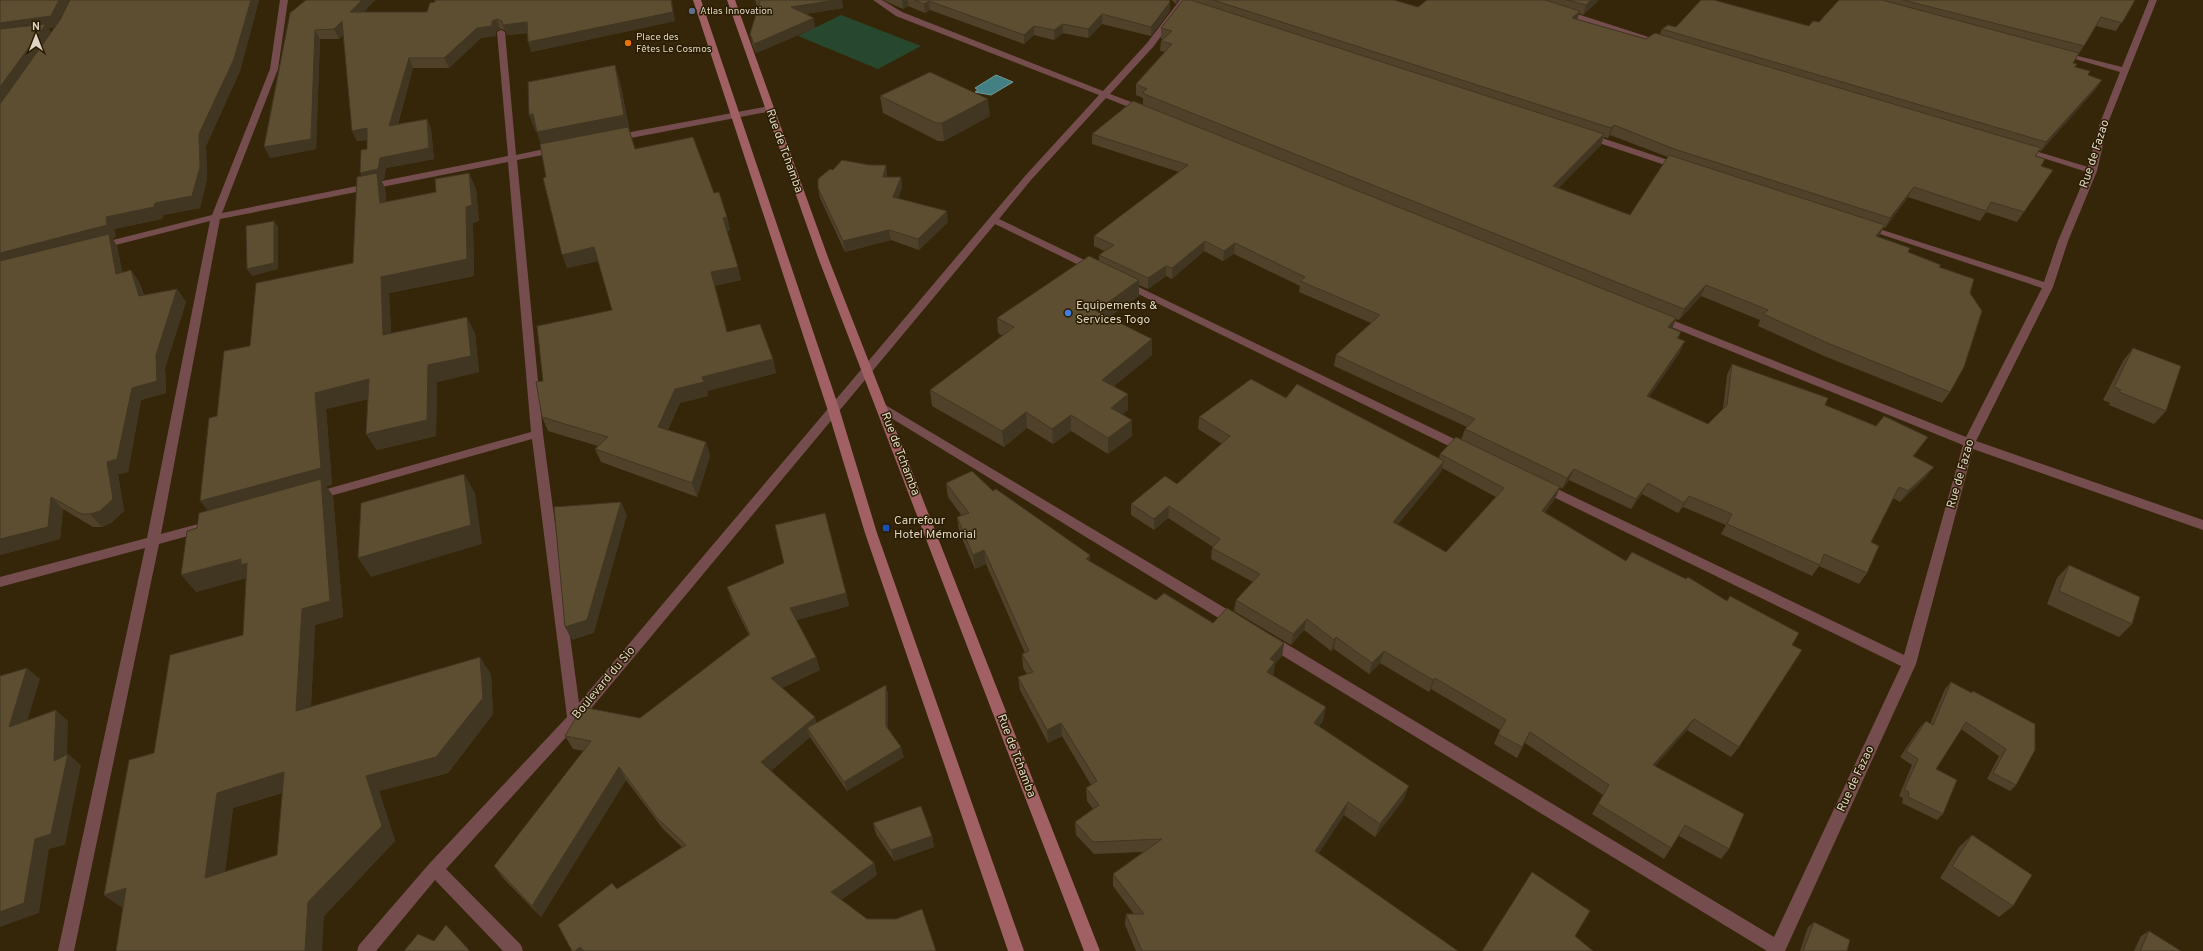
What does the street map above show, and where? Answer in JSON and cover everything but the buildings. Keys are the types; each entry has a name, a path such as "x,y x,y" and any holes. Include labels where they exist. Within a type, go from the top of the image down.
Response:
{"street":[{"path":"66,951 153,541 216,217 274,69 284,0"},
{"path":"697,0 833,408 872,533 1016,951"},
{"name":"Rue de Tchamba","path":"731,0 824,260 868,370 1092,951"},
{"path":"877,0 899,14 1155,115"},
{"name":"Rue de Fazao","path":"1777,950 1909,664 1969,443 2048,287 2063,241 2092,171 2104,123 2153,0"},
{"name":"Boulevard du Sio","path":"365,951 435,869 574,720 833,408 868,370 1028,178 1150,45 1180,5"},
{"path":"1551,9 1673,46"},
{"path":"501,32 537,434 574,720"},
{"path":"2056,52 2124,70"},
{"path":"604,140 769,109"},
{"path":"1580,134 1686,169"},
{"path":"92,248 216,217 566,148"},
{"path":"2016,148 2092,171"},
{"path":"994,220 1473,452"},
{"path":"1859,225 2048,287"},
{"path":"1651,315 1969,443 2203,525"},
{"path":"882,407 1244,626"},
{"path":"307,498 537,434"},
{"path":"1530,480 1909,664"},
{"path":"0,582 214,524"},
{"path":"1258,634 1777,950"},
{"path":"435,869 515,951"}],"green space":[{"path":"841,15 921,46 878,69 798,36"}],"water":[{"path":"996,75 1013,82 991,95 975,92 978,90 975,88"}],"place":[{"name":"Atlas Innovation","path":"692,11"},
{"name":"Place des Fêtes Le Cosmos","path":"628,43"},
{"name":"Equipements & Services Togo","path":"1068,313"},
{"name":"Carrefour Hotel Mémorial","path":"886,528"}]}
